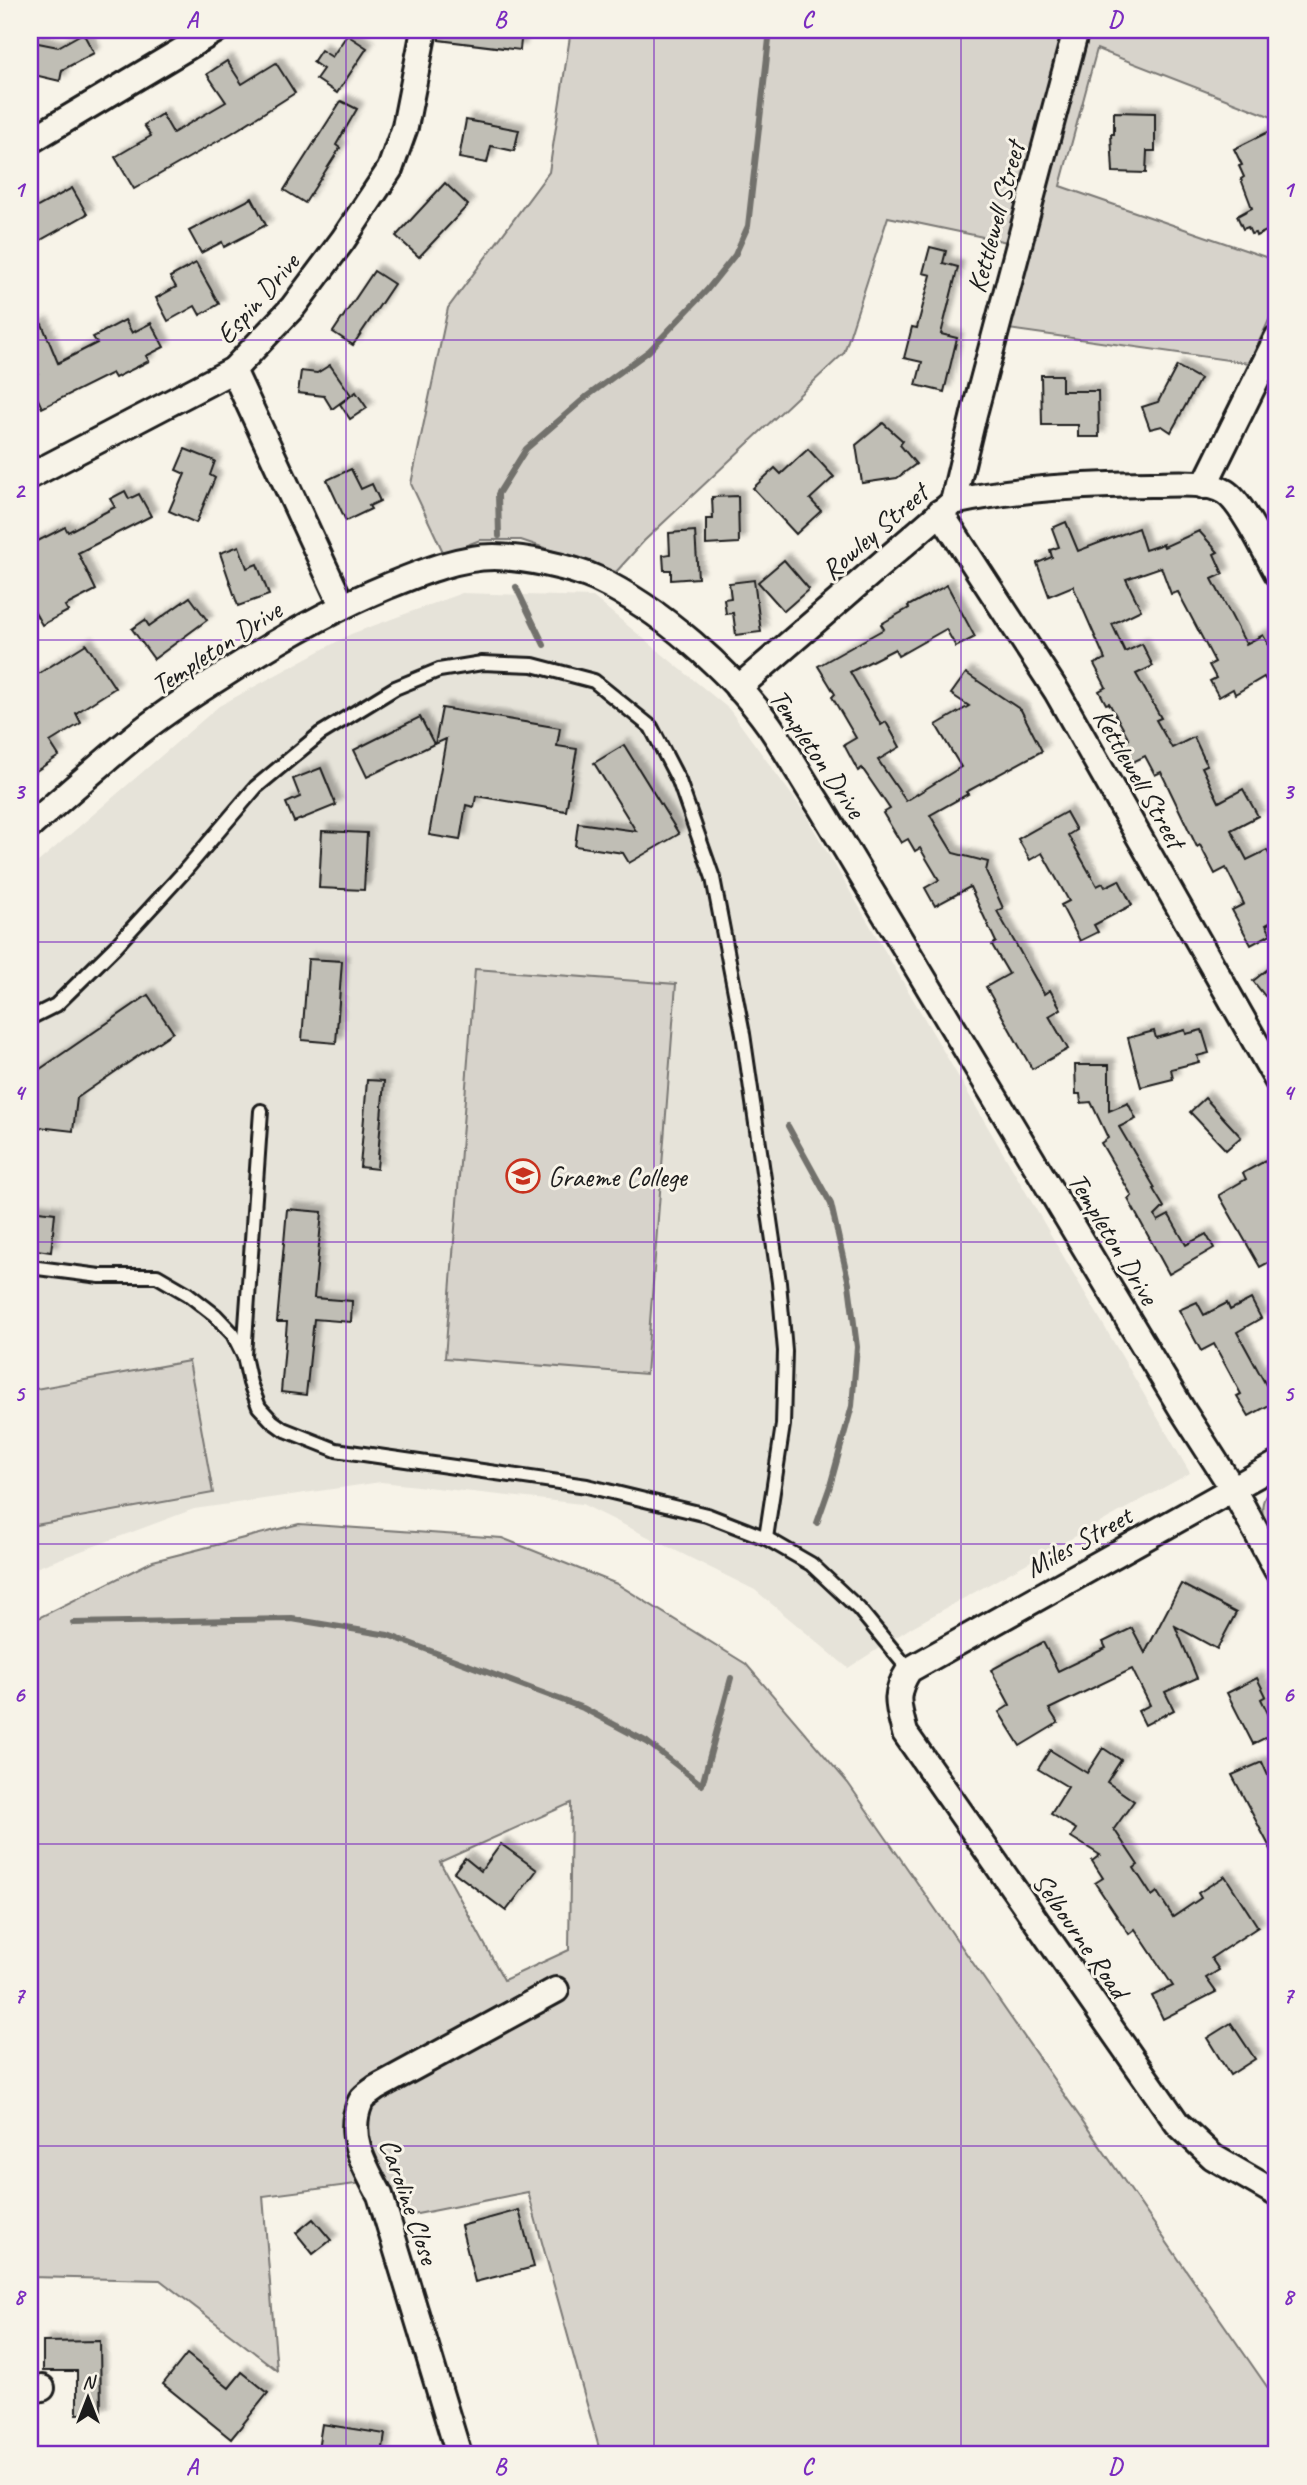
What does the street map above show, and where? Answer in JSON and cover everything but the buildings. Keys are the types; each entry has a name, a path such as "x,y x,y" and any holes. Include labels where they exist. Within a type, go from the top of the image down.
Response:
{"street":[{"path":"30,141 216,30"},
{"name":"Espin Drive","path":"342,605 233,370 293,307 343,240 390,169 405,127 424,30"},
{"name":"Kettlewell Street","path":"1076,30 947,507 1274,1068"},
{"path":"1277,338 1204,486 1225,492 1240,507 1277,573"},
{"path":"30,476 233,370"},
{"name":"Rowley Street","path":"738,688 947,507 998,492 1055,486 1204,486"},
{"name":"Templeton Drive","path":"30,826 132,739 200,690 311,621 414,575 460,562 493,557 525,559 596,579 642,606 681,633 738,688 769,725 1175,1399 1233,1489 1277,1570"},
{"name":"Miles Street","path":"909,1670 1277,1464"},
{"name":"Selbourne Road","path":"909,1670 899,1685 898,1703 905,1732 1141,2074 1177,2123 1213,2157 1277,2194"},
{"name":"Caroline Close","path":"459,2455 380,2194 356,2142 360,2101 376,2088 556,1990"}],"lane":[{"path":"30,1017 56,1005 115,947 256,787 320,734 396,688 439,670 482,663 533,665 594,681 651,727 679,781 713,878 743,1034 779,1282 785,1351 783,1425 766,1538"},
{"path":"244,1356 261,1111"},
{"path":"30,1267 100,1276 157,1276 188,1294 215,1315 233,1334 244,1356 259,1407 283,1429 335,1450 587,1486 707,1515 766,1538 811,1564 859,1609 909,1670"}],"shaded area":[{"path":"571,30 1277,30 1277,119 1097,49 1060,186 1277,261 1277,303 1249,363 987,326 1007,242 888,217 844,353 644,541 616,572 521,540 480,540 444,554 411,484 448,308 549,172"},
{"name":"Graeme College","path":"462,593 593,597 729,709 802,809 1190,1473 912,1627 848,1668 755,1590 582,1504 381,1482 194,1509 30,1570 30,869 219,706 351,634"},
{"path":"475,969 676,984 646,1374 445,1358"},
{"path":"189,1361 213,1493 30,1526 30,1390"},
{"path":"1277,1484 1277,1547 1265,1522 1262,1506 1264,1498"},
{"path":"299,1524 502,1538 617,1584 746,1664 848,1783 1277,2401 1277,2455 601,2455 528,2192 397,2218 386,2180 263,2196 277,2370 160,2280 30,2277 30,1622 153,1561","holes":["571,1803 569,1950 504,1980 440,1862"]}],"waterway":[{"path":"499,536 498,494 526,449 586,397 649,351 707,290 735,255 748,226 770,30"},
{"path":"516,587 544,645"},
{"path":"788,1126 831,1204 849,1284 857,1347 852,1406 817,1523"},
{"path":"73,1623 292,1619 388,1635 583,1708 647,1742 702,1785 731,1678"}],"place":[{"name":"Graeme College","path":"523,1176"}]}
